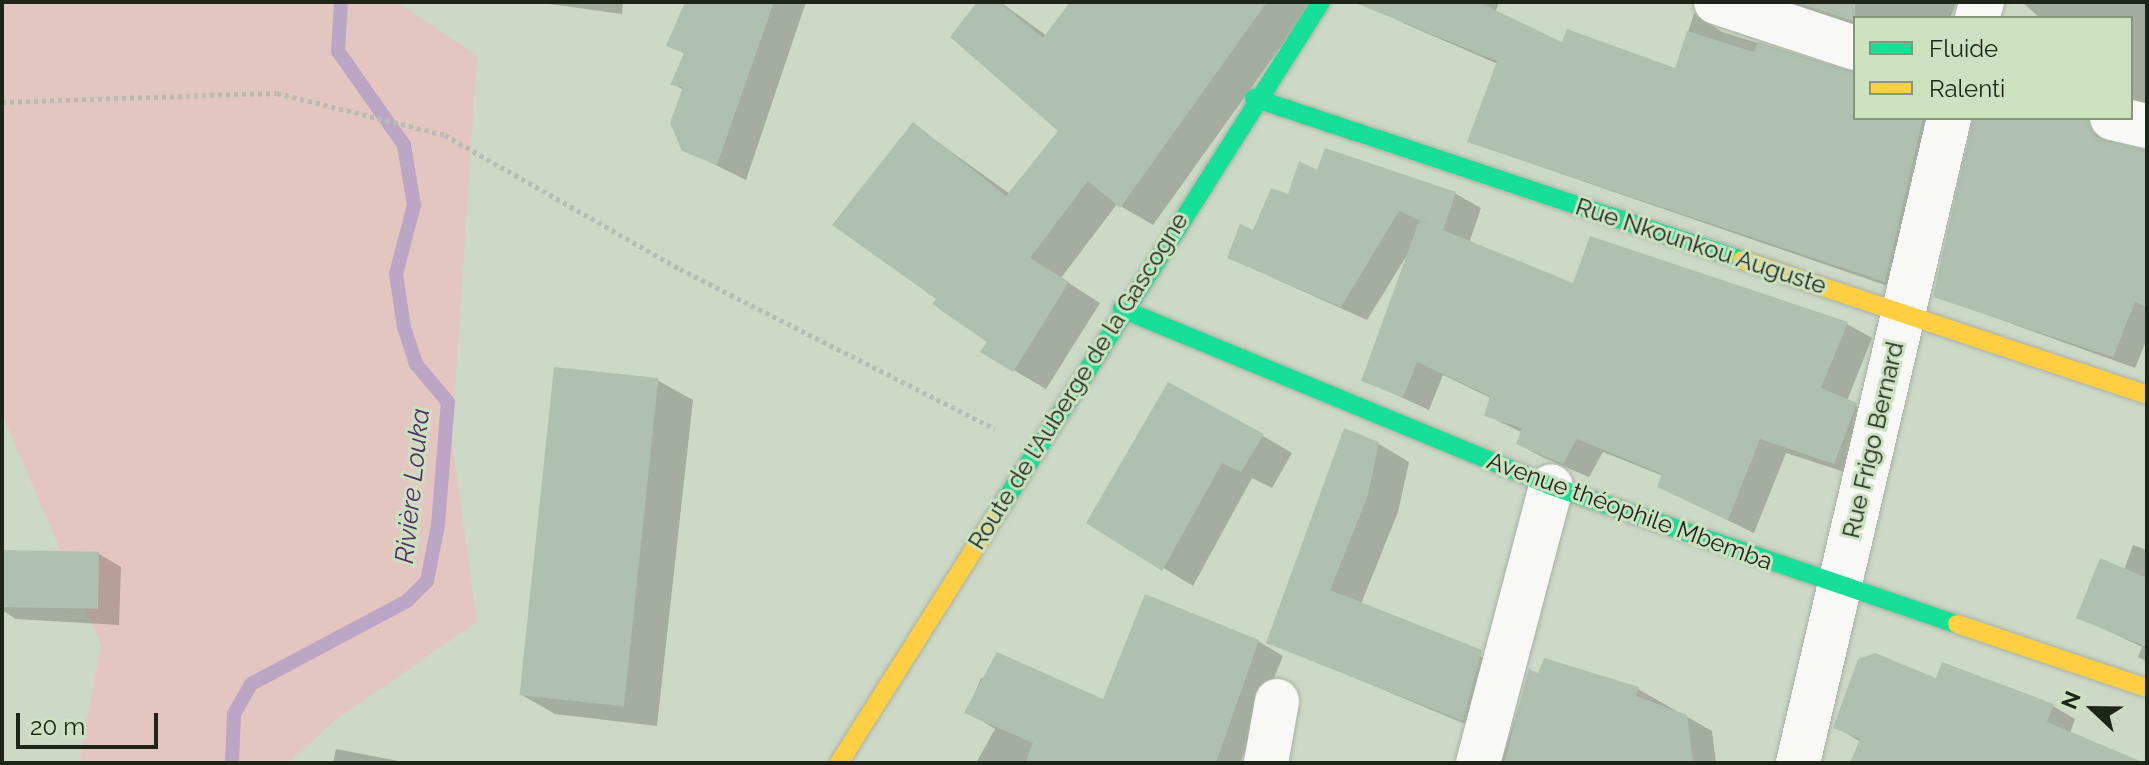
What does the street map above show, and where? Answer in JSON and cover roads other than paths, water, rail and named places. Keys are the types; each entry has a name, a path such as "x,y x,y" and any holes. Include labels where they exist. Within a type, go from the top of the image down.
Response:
{"street":[{"name":"Route de l'Auberge de la Gascogne","path":"839,763 1254,98 1321,2"},
{"path":"1716,2 1853,47"},
{"name":"Rue Nkounkou Auguste","path":"1254,98 2147,395"},
{"name":"Rue Frigo Bernard","path":"1798,763 1949,120"},
{"path":"2121,120 2147,126"},
{"name":"Avenue théophile Mbemba","path":"1122,309 1551,486 2147,688"},
{"path":"1478,763 1551,486"},
{"path":"1266,763 1277,701"}],"waterway":[{"name":"Rivière Louka","path":"232,763 234,714 251,684 407,601 427,581 438,525 448,402 416,364 404,327 396,274 414,205 404,145 338,51 341,2"}]}
